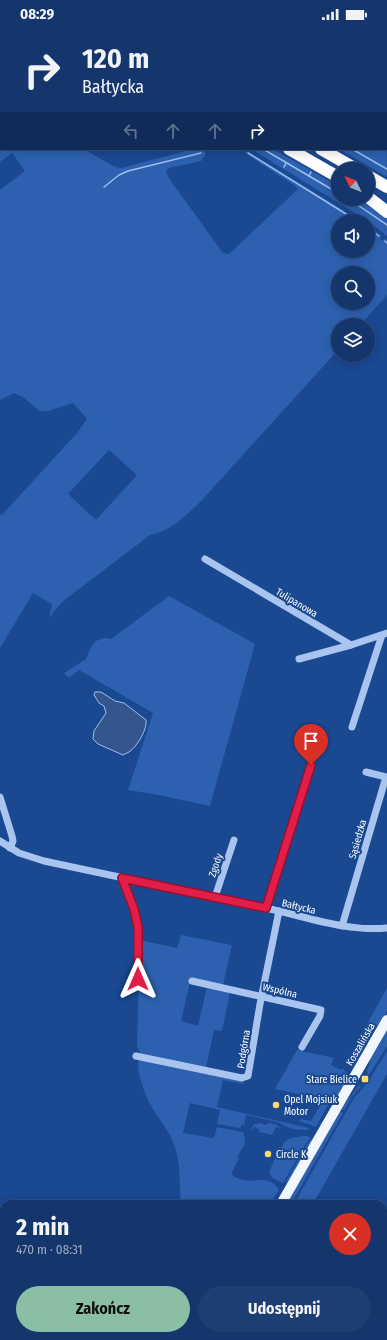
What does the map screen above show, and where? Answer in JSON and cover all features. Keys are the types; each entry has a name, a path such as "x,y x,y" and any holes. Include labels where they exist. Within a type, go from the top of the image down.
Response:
{"highway":[{"path":"291,150 331,173"},
{"path":"323,150 344,162"},
{"path":"375,180 387,186"},
{"path":"375,200 387,206"},
{"path":"375,202 387,212"}],"main road":[{"name":"Koszalińska","path":"283,1200 387,1020"}],"street":[{"name":"Tulipanowa","path":"205,558 351,645"},
{"path":"299,659 351,645 384,634"},
{"path":"352,727 384,634"},
{"path":"266,908 311,765"},
{"name":"Sąsiedzka","path":"342,926 386,777 366,772"},
{"path":"0,797 12,836 10,848"},
{"name":"Zgody","path":"215,897 234,840"},
{"name":"Bałtycka","path":"0,841 30,858 44,862 215,897 342,926 366,929 387,928"},
{"path":"122,878 134,909 138,927 138,979"},
{"name":"Podgórna","path":"136,1056 245,1078 249,1073 261,996 279,911"},
{"name":"Wspólna","path":"192,981 321,1010 320,1016 302,1047"}],"shaded area":[{"path":"0,150 86,150 115,167 121,168 190,150 204,150 206,154 201,161 169,168 166,171 168,177 223,253 229,254 298,189 245,153 247,151 331,203 331,206 336,206 348,214 331,214 331,258 375,258 375,231 381,235 381,241 384,239 387,240 387,295 375,308 375,266 331,266 331,310 374,310 366,318 331,318 331,358 192,510 172,526 150,535 62,602 49,618 52,604 33,593 0,648 0,514 2,515 77,433 87,419 73,403 48,411 40,411 23,397 14,393 0,400 0,190 25,171 12,153 0,162","holes":["109,450 137,475 96,520 68,494"]},
{"path":"253,150 275,150 331,182 331,198"},
{"path":"341,150 387,150 387,177 375,170 375,162 361,162"},
{"path":"344,206 370,206 387,217 387,236 375,227 375,214 357,214"},
{"path":"169,596 255,644 210,806 128,790 153,713 79,670 69,678 64,673 86,659 90,649 96,641 104,638 111,639"},
{"path":"95,692 101,692 115,701 124,703 146,720 145,728 141,737 129,752 123,755 98,744 93,739 94,731 106,713 104,706 99,703 94,695"},
{"path":"181,935 232,945 223,985 191,978 181,1021 198,1026 207,987 230,992 222,1031 214,1030 206,1068 140,1053 137,1046 140,940 177,948"},
{"path":"387,988 387,1012 358,1061 357,1060 352,1064 346,1062"},
{"path":"387,1029 387,1046 369,1075 367,1074 367,1071 371,1058"},
{"path":"297,1050 334,1058 331,1065 341,1070 342,1068 347,1073 347,1080 334,1103 330,1101 316,1127 299,1121 300,1119 311,1121 321,1104 318,1103 319,1098 275,1089"},
{"path":"387,1051 387,1074 315,1200 296,1200 354,1098 368,1082"},
{"path":"139,1059 244,1082 243,1084 223,1080 217,1107 309,1128 308,1130 292,1129 277,1122 246,1115 244,1125 242,1124 240,1128 217,1124 220,1110 190,1103 183,1133 214,1138 217,1127 243,1132 245,1144 237,1157 239,1158 232,1175 238,1179 263,1180 274,1184 279,1190 273,1200 181,1200 179,1167 176,1149 165,1126 150,1104 144,1091 138,1064"},
{"path":"365,1077 367,1078 344,1110 342,1108 359,1085 360,1086 365,1080"},
{"path":"340,1111 343,1113 293,1200 288,1200"},
{"path":"262,1123 266,1125 268,1123 278,1125 280,1129 276,1127 272,1135 259,1132 259,1129 255,1127 253,1130 252,1128 254,1124"},
{"path":"295,1137 310,1137 283,1183 274,1179 270,1174 271,1168 284,1143"},
{"path":"311,1138 312,1142 289,1181 285,1183"}],"waterway":[{"path":"265,150 331,189"},
{"path":"354,150 387,169"},
{"path":"104,187 119,175 128,171 201,153"},
{"path":"248,153 346,214"},
{"path":"284,167 286,163"},
{"path":"309,176 311,172"},
{"path":"359,206 387,225"},
{"path":"375,233 379,236"}],"place":[{"name":"Stare Bielice","path":"365,1079"},
{"name":"Opel Mojsiuk Motor","path":"276,1105"},
{"name":"Circle K","path":"268,1154"}],"route":[{"path":"138,979 138,927 134,909 122,878 266,908 311,765"}]}
